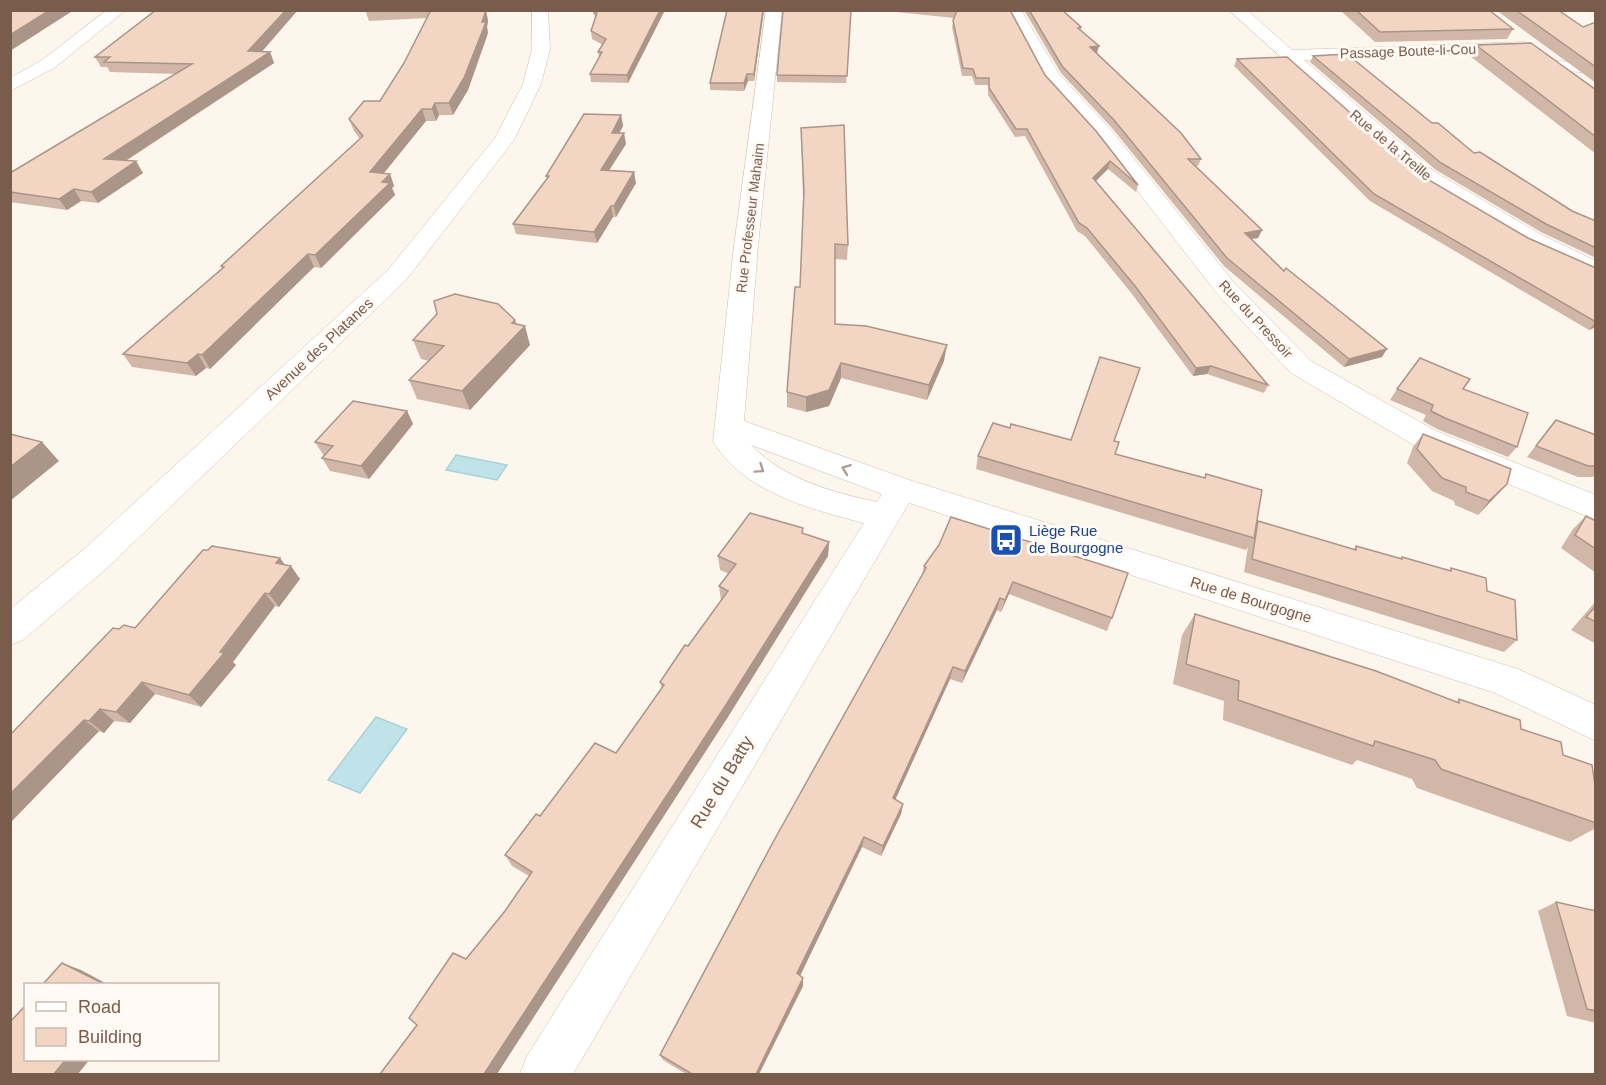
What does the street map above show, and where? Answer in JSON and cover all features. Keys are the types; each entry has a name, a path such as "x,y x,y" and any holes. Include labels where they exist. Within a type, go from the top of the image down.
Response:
{"street":[{"path":"10,86 48,64 118,10"},
{"name":"Avenue des Platanes","path":"10,630 95,559 397,275 504,140 532,84 541,49 540,10"},
{"name":"Rue Professeur Mahaim","path":"774,10 746,246 728,441 754,466 776,479 846,508 892,502"},
{"name":"Rue du Pressoir","path":"1013,10 1052,77 1103,133 1227,290 1301,367 1425,438 1596,508"},
{"name":"Rue de la Treille","path":"1237,10 1426,177 1596,272"},
{"path":"1502,26 1556,66 1586,83"},
{"name":"Passage Boute-li-Cou","path":"1287,55 1529,46"},
{"path":"1556,66 1596,68"},
{"name":"Rue de Bourgogne","path":"892,502 1505,680 1596,723"},
{"name":"Rue du Batty","path":"545,1074 892,502"}],"water":[{"path":"456,455 507,465 497,480 446,470"},
{"path":"376,717 407,729 360,793 328,780"}],"building":[{"path":"10,10 50,10 10,35"},
{"path":"156,10 286,10 248,51 270,52 104,159 136,161 91,192 74,189 59,199 10,192 10,173 192,64 104,62 110,57 95,57"},
{"path":"431,10 486,10 482,22 486,22 464,78 449,103 435,103 432,109 422,109 370,172 390,174 382,182 390,183 315,255 308,254 202,355 198,354 187,363 123,354 224,267 221,266 363,136 349,119 364,101 380,101 404,63"},
{"path":"595,10 660,10 627,75 590,74 602,52 598,52 606,39 591,31 597,13 594,13"},
{"path":"727,10 763,10 754,74 747,74 744,83 710,83"},
{"path":"783,10 851,10 847,76 777,75"},
{"path":"950,10 1010,10 1045,75 1096,131 1138,185 1110,161 1093,178 1268,385 1211,366 1196,368 1135,286 1087,228 1079,223 1027,129 1016,129 989,88 989,78 976,78 973,69 963,68 953,20 957,11"},
{"path":"1029,10 1062,10 1081,27 1078,28 1099,46 1090,47 1181,133 1201,159 1188,159 1262,230 1245,233 1284,271 1286,268 1387,349 1349,359 1227,258 1114,120 1062,66"},
{"path":"1356,10 1489,10 1513,29 1380,32"},
{"path":"1516,10 1558,10 1583,27 1596,22 1596,67"},
{"path":"1531,43 1596,90 1596,137 1476,45"},
{"path":"1347,54 1432,123 1438,123 1474,153 1480,152 1572,211 1596,221 1596,248 1546,224 1441,163 1313,56"},
{"path":"1287,57 1422,176 1528,238 1596,268 1596,322 1374,194 1237,59"},
{"path":"584,114 621,115 612,133 624,133 601,170 634,172 614,206 611,206 594,232 513,224 549,176 546,176"},
{"path":"844,125 848,245 835,244 835,324 866,326 947,345 929,385 841,363 829,390 806,397 787,392 795,287 800,287 804,191 801,128"},
{"path":"455,294 498,304 515,320 512,323 525,326 462,391 409,380 444,346 413,340 437,314 434,301"},
{"path":"1100,357 1140,368 1114,441 1119,442 1115,454 1205,478 1206,474 1262,490 1254,538 978,456 993,423 1010,428 1011,424 1071,440"},
{"path":"1420,358 1470,379 1463,389 1528,413 1517,447 1445,418 1431,411 1433,405 1397,389"},
{"path":"353,401 407,411 361,466 322,458 333,446 315,442"},
{"path":"1556,420 1596,435 1596,466 1588,466 1536,446"},
{"path":"10,434 42,442 10,467"},
{"path":"1423,434 1511,469 1507,484 1489,501 1466,492 1466,487 1442,478 1417,449"},
{"path":"750,513 803,528 802,533 829,542 724,708 484,1074 380,1074 417,1025 409,1018 453,953 466,959 505,911 532,872 505,855 536,814 540,816 595,743 616,753 664,685 660,682 685,645 688,646 728,591 719,586 736,564 718,556"},
{"path":"1586,516 1596,521 1596,549 1575,535"},
{"path":"951,517 1128,573 1112,618 1013,582 1005,600 1000,598 965,671 953,667 893,798 903,804 883,846 864,837 797,973 803,978 756,1074 692,1074 660,1055 772,844 926,568 924,566 939,545"},
{"path":"1258,521 1356,550 1356,546 1486,578 1487,591 1515,600 1517,640 1252,559"},
{"path":"212,546 280,558 276,563 291,566 269,594 265,593 220,652 224,653 189,695 142,682 116,712 100,709 89,721 84,720 10,794 10,735 113,628 119,629 124,625 135,628 203,550 208,550"},
{"path":"1596,606 1596,622 1586,617"},
{"path":"1195,614 1376,671 1459,703 1459,699 1520,720 1521,729 1561,742 1563,755 1592,765 1596,791 1596,823 1441,769 1435,760 1375,741 1373,746 1238,700 1239,681 1186,664"},
{"path":"1556,902 1596,911 1596,1011 1587,1009"},
{"path":"62,963 102,983 44,983"},
{"path":"24,1007 24,1061 64,1061 54,1074 10,1074 10,1022"}],"place":[{"name":"Liège Rue de Bourgogne","path":"1006,540"}]}
